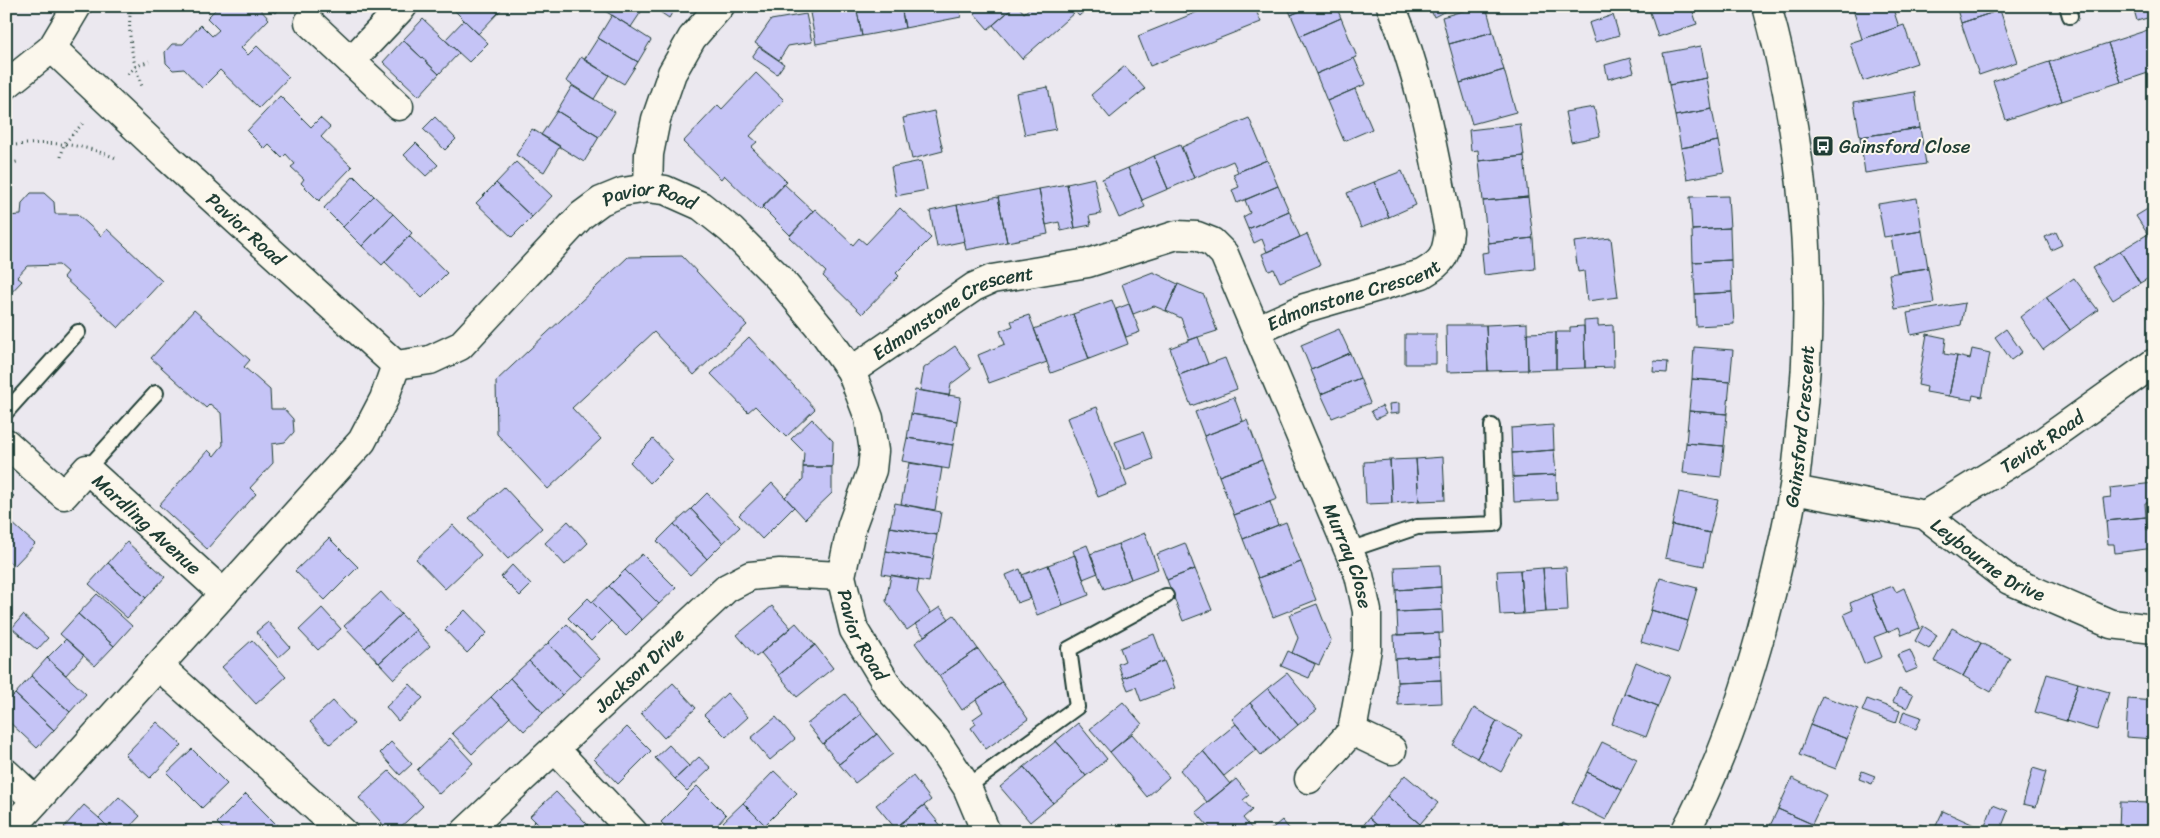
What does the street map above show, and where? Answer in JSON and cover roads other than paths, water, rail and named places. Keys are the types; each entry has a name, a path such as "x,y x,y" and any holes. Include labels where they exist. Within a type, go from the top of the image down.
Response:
{"street":[{"path":"6,85 52,48 78,6"},
{"path":"351,62 403,6"},
{"path":"648,188 649,154 656,119 672,73 692,38 720,6"},
{"name":"Edmonstone Crescent","path":"851,371 974,287 992,279 1088,263 1177,235 1197,236 1212,242 1224,254 1256,330 1305,308 1422,274 1438,265 1447,251 1449,232 1422,97 1401,30 1391,6"},
{"name":"Gainsford Crescent","path":"1685,832 1722,751 1752,664 1773,588 1794,490 1805,389 1808,312 1805,235 1796,146 1781,57 1766,6"},
{"path":"309,22 399,106"},
{"name":"Pavior Road","path":"52,48 169,159 396,366 430,360 460,346 582,215 601,201 623,192 648,188 665,190 701,206 732,230 779,278 822,330 851,371 869,418 874,451 867,490 852,525 841,576 854,630 891,691 936,740 967,787 986,832"},
{"name":"Murray Close","path":"1256,330 1359,575 1367,611 1367,649 1352,731"},
{"name":"Teviot Road","path":"1925,514 2033,449 2154,363"},
{"path":"8,832 362,441 384,399 396,366"},
{"name":"Mardling Avenue","path":"6,443 64,495 87,469 224,594"},
{"name":"Leybourne Drive","path":"1794,490 1925,514 2009,580 2110,624 2154,630"},
{"name":"Jackson Drive","path":"465,832 727,588 750,576 780,573 841,576"},
{"path":"159,666 343,832"},
{"path":"1309,779 1352,731 1392,750"},
{"path":"555,749 633,832"},
{"path":"6,774 36,801"}],"lane":[{"path":"6,412 78,332"},
{"path":"87,469 156,393"},
{"path":"1349,550 1417,527 1495,524 1492,426"},
{"path":"967,787 1078,707 1069,649 1166,596"}],"place":[{"name":"Gainsford Close","path":"1823,146"}]}
